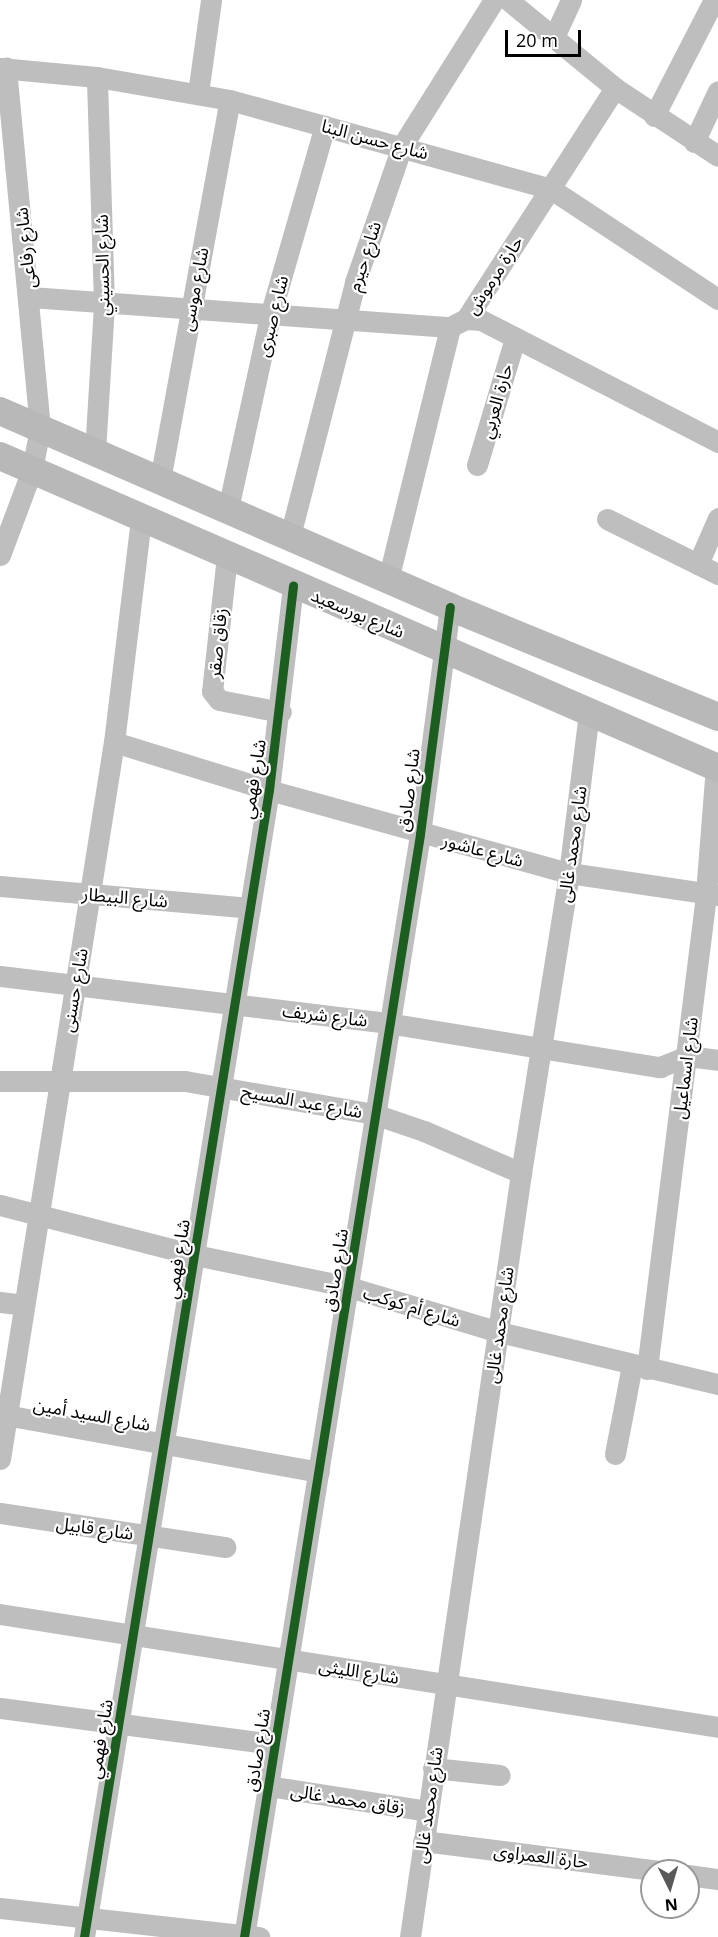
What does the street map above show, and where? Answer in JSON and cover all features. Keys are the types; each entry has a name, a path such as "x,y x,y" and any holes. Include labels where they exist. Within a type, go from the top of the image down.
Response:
{"street":[{"path":"198,93 211,0"},
{"name":"شارع حيرم","path":"290,536 344,322 402,146 494,0"},
{"path":"508,0 615,88 654,116 718,156"},
{"path":"554,37 571,0"},
{"path":"654,116 714,0"},
{"name":"شارع حسن البنا","path":"3,68 97,77 230,100 551,189 718,299"},
{"name":"شارع رفاعى","path":"0,555 32,470 40,428 30,297 3,68"},
{"name":"شارع الحسيني","path":"95,452 104,303 97,77"},
{"name":"حارة مرموش","path":"388,579 458,323 551,189 615,88"},
{"path":"694,142 718,91"},
{"name":"شارع موسى","path":"160,480 230,100"},
{"name":"شارع صبرى","path":"228,509 270,316 325,126"},
{"path":"30,297 344,322 458,323 481,320 718,442"},
{"name":"حارة العربي","path":"477,465 515,338"},
{"path":"0,411 450,607 718,717"},
{"name":"شارع بورسعيد","path":"0,456 717,768"},
{"path":"698,564 718,518"},
{"name":"شارع حسنى","path":"0,1459 3,1414 24,1305 114,742 141,519"},
{"path":"607,519 718,574"},
{"name":"زقاق صقر","path":"227,556 212,692 219,700 281,712"},
{"name":"شارع فهمي","path":"85,1927 166,1444 220,1087 269,790 281,712 293,585"},
{"name":"شارع صادق","path":"249,1936 268,1786 349,1287 387,1023 420,834 442,649 450,607"},
{"name":"شارع محمد غالى","path":"410,1937 444,1684 540,1048 569,873 589,712"},
{"name":"شارع عاشور","path":"114,742 420,834 569,873 712,894"},
{"name":"شارع اسماعيل","path":"615,1454 640,1367 712,894 717,768"},
{"name":"شارع البيطار","path":"0,886 250,908"},
{"name":"شارع شريف","path":"0,976 387,1023 660,1067 687,1056 718,1060"},
{"name":"شارع عبد المسيح","path":"0,1081 185,1080 374,1114 434,1135 521,1173"},
{"name":"شارع أم كوكب","path":"0,1205 195,1254 349,1287 498,1332 718,1384"},
{"path":"0,1302 24,1305"},
{"name":"شارع السيد أمين","path":"3,1414 319,1472"},
{"name":"شارع قابيل","path":"0,1513 225,1547"},
{"name":"شارع الليثى","path":"0,1614 718,1727"},
{"path":"0,1708 275,1744"},
{"path":"433,1768 500,1775"},
{"name":"زقاق محمد غالى","path":"268,1786 427,1811"},
{"name":"حارة العمراوى","path":"423,1841 640,1869"},
{"path":"700,1876 718,1878"},
{"path":"0,1908 85,1927 249,1936"}],"cycle path":[{"path":"84,1937 269,790 293,585"},
{"path":"244,1937 420,834 450,607"}]}
